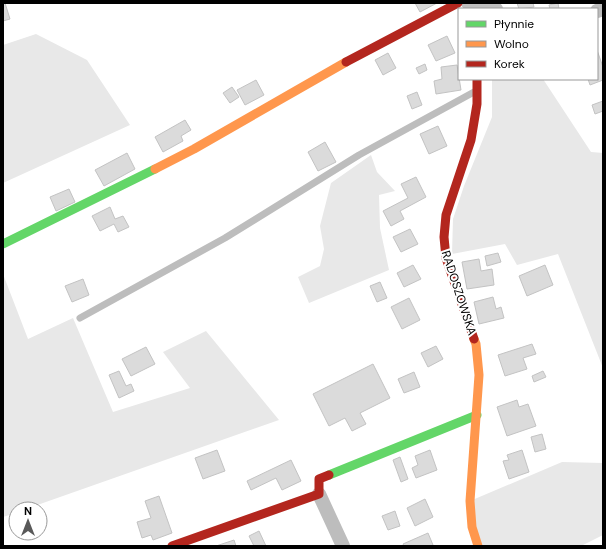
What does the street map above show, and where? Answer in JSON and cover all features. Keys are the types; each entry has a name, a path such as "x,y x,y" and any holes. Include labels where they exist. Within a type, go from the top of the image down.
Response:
{"street":[{"path":"3,244 194,149 360,54 458,3"},
{"path":"468,3 491,8"},
{"name":"RADOSZOWSKA","path":"477,80 478,90 472,140 446,215 444,237 446,258 476,344 479,375 470,502 472,527 478,546"},
{"path":"343,546 319,494 319,479 476,415"},
{"path":"172,546 319,494"}],"lane":[{"path":"80,318 225,238 359,155 478,90"}],"shaded area":[{"path":"36,34 87,60 130,125 3,183 3,45"},
{"path":"492,80 544,80 591,152 603,153 603,368 558,254 517,265 505,244 452,254 453,219 464,186 492,117"},
{"path":"371,155 377,172 395,191 379,195 380,228 389,270 309,303 298,277 320,266 324,249 320,226 331,183"},
{"path":"3,274 28,339 73,318 113,412 190,388 163,352 206,331 279,420 48,501 8,501 8,515 3,517"},
{"path":"562,462 603,463 603,535 581,546 478,546 470,501"}],"building":[{"path":"5,3 10,19 3,21 3,4"},
{"path":"415,3 437,3 420,12"},
{"path":"517,3 533,3 534,7 526,8 519,8"},
{"path":"558,3 559,8 550,8 549,5"},
{"path":"447,36 455,53 436,61 428,45"},
{"path":"388,53 396,68 383,75 375,60"},
{"path":"598,53 603,67 603,80 590,85 588,80 598,80"},
{"path":"425,64 427,70 419,74 416,68"},
{"path":"457,65 458,80 459,80 461,90 436,94 434,81 442,79 441,67"},
{"path":"256,80 264,95 245,105 237,90"},
{"path":"232,87 239,97 230,103 223,93"},
{"path":"417,92 422,105 412,109 407,96"},
{"path":"603,101 603,111 595,114 592,105"},
{"path":"185,120 191,130 181,136 183,141 163,152 155,137"},
{"path":"438,126 447,146 429,154 420,134"},
{"path":"325,142 336,162 318,171 308,152"},
{"path":"127,153 135,169 104,186 95,170"},
{"path":"416,177 426,197 400,211 404,219 391,226 383,211 408,198 401,184"},
{"path":"69,189 75,202 56,211 50,197"},
{"path":"110,207 115,219 123,216 129,227 118,232 114,224 100,231 92,216"},
{"path":"410,229 418,244 401,252 393,237"},
{"path":"498,253 501,262 487,266 485,256"},
{"path":"479,259 481,271 492,269 494,285 467,289 462,262"},
{"path":"413,265 421,279 404,287 397,273"},
{"path":"545,265 553,285 527,296 519,276"},
{"path":"83,279 89,295 72,302 65,286"},
{"path":"380,282 387,298 377,302 370,286"},
{"path":"493,297 496,309 501,307 504,318 479,324 474,302"},
{"path":"409,298 420,320 402,329 391,307"},
{"path":"532,344 536,354 523,358 527,369 505,376 498,355"},
{"path":"436,346 443,359 428,367 421,353"},
{"path":"146,347 155,364 131,376 122,359"},
{"path":"373,364 390,398 360,413 366,424 352,431 345,418 329,426 313,394"},
{"path":"119,371 126,386 131,384 134,391 119,398 109,375"},
{"path":"543,371 546,377 534,382 532,376"},
{"path":"414,372 420,387 404,393 398,379"},
{"path":"517,400 519,407 528,404 536,426 507,436 497,407"},
{"path":"542,434 546,449 535,452 531,437"},
{"path":"217,450 225,471 203,479 195,458"},
{"path":"430,450 437,470 416,478 412,468 418,465 415,456"},
{"path":"522,450 529,472 509,479 503,461 509,460 507,455"},
{"path":"400,457 408,479 401,482 393,460"},
{"path":"291,460 301,481 282,490 276,478 251,490 247,481"},
{"path":"159,496 172,533 153,540 151,535 142,538 137,522 151,518 145,501"},
{"path":"425,499 433,517 415,526 407,508"},
{"path":"395,511 400,526 388,530 382,516"},
{"path":"259,531 266,546 254,546 249,536"},
{"path":"428,533 433,545 431,546 404,546 403,544"},
{"path":"234,540 236,546 216,546"}],"traffic: fast":[{"path":"3,244 155,169"},
{"path":"329,475 477,415"}],"traffic: slow":[{"path":"155,169 194,149 346,62"},
{"path":"474,339 476,344 479,375 470,501 472,527 478,546"}],"traffic: jam":[{"path":"346,62 458,3"},
{"path":"474,339 446,258 444,237 446,215 471,140 477,104 477,80"},
{"path":"172,546 319,494 319,479 329,475"}]}
